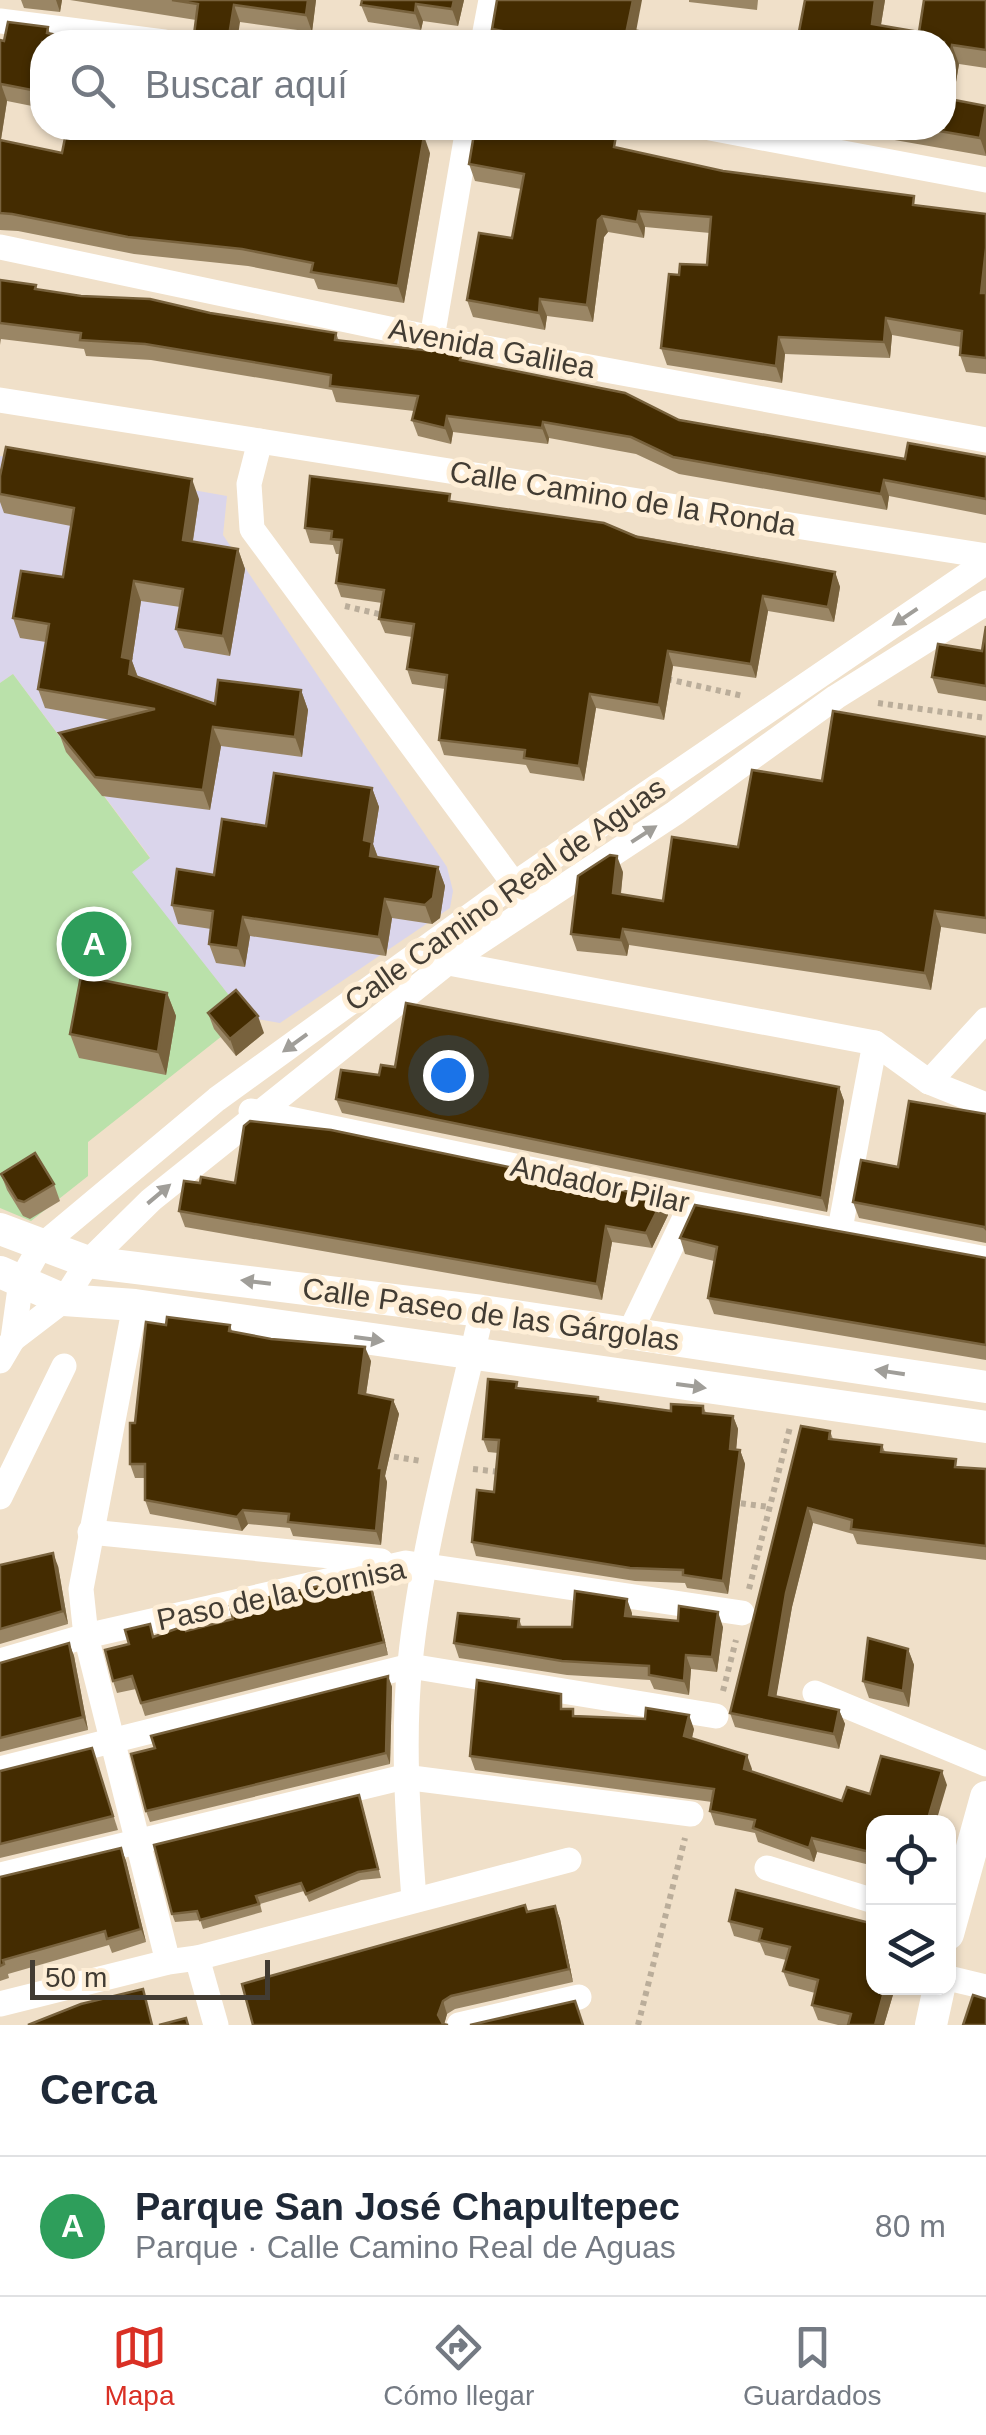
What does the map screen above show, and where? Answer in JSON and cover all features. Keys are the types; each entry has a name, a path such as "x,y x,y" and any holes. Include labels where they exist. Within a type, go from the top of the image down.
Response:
{"street":[{"path":"485,30 491,0"},
{"path":"0,21 70,30"},
{"path":"432,338 466,140"},
{"path":"774,140 986,180"},
{"name":"Avenida Galilea","path":"0,248 432,338 986,440"},
{"name":"Calle Camino de la Ronda","path":"0,400 986,558"},
{"path":"260,441 249,484 252,529 532,908"},
{"name":"Calle Camino Real de Aguas","path":"40,1247 217,1099 514,884 986,558"},
{"name":"Calle Camino Real de Aguas","path":"64,1300 88,1262 151,1200 446,964 675,813 836,697 986,603"},
{"path":"420,952 446,964 875,1043 929,1082 986,1104"},
{"path":"929,1082 986,1020"},
{"path":"840,1229 875,1043"},
{"name":"Andador Pilar","path":"217,1099 260,1114 692,1204 986,1259"},
{"path":"630,1332 692,1204"},
{"name":"Calle Paseo de las Gárgolas","path":"0,1229 88,1262 482,1311 986,1387"},
{"path":"6,1350 10,1276 40,1247"},
{"name":"Calle Paseo de las Gárgolas","path":"10,1276 64,1300 135,1306 986,1427"},
{"path":"6,1350 64,1300"},
{"path":"135,1306 81,1589 86,1636 168,1962"},
{"path":"414,1899 404,1776 416,1564 449,1466 482,1311"},
{"path":"0,1497 64,1366"},
{"path":"90,1532 416,1564"},
{"name":"Paso de la Cornisa","path":"0,1661 86,1636 416,1564 742,1613"},
{"path":"0,1770 113,1738 410,1666 716,1716"},
{"path":"815,1693 986,1764"},
{"path":"0,1875 404,1776 692,1814"},
{"path":"955,1905 986,1798"},
{"path":"0,2004 197,1958 569,1860"},
{"path":"768,1868 866,1898"},
{"path":"197,1958 216,2025"},
{"path":"956,1980 986,1987"},
{"path":"931,2025 937,1995"},
{"path":"460,2025 580,1996"}],"path":[{"path":"300,596 395,618"},
{"path":"662,678 777,704"},
{"path":"836,697 986,718"},
{"path":"373,1453 506,1473"},
{"path":"713,1500 770,1508"}],"shaded area":[{"path":"0,456 227,496 223,535 447,867 453,891 450,908 280,1023 246,1017 131,872 150,857 13,674 0,683"}],"green space":[{"path":"13,674 150,858 132,872 246,1017 88,1142 88,1176 31,1221 0,1208 0,683"}],"building":[{"path":"172,0 308,0 306,15 234,5 230,30 195,30 198,4"},
{"path":"362,0 454,0 452,9 416,4 415,13 361,5"},
{"path":"497,0 633,0 627,29 632,30 492,29"},
{"path":"805,0 875,0 872,24 907,30 799,30"},
{"path":"924,0 986,0 986,50 956,46 956,30 919,30"},
{"path":"8,22 48,27 30,30 30,90 1,84 0,90 0,40 4,41"},
{"path":"956,100 986,106 980,138 956,134"},
{"path":"0,140 62,153 65,140 423,140 398,286 311,272 313,263 242,249 128,237 0,213"},
{"path":"473,140 615,140 614,147 723,171 914,196 913,205 986,214 981,293 986,293 986,358 960,355 962,331 886,318 884,342 779,337 776,366 661,348 669,274 679,275 680,264 707,265 711,217 639,211 637,222 602,216 598,220 587,305 540,299 539,313 467,300 479,233 512,238 524,174 469,164"},
{"path":"0,280 81,296 150,299 336,333 335,340 431,351 433,343 463,350 460,360 625,393 679,420 905,459 908,443 986,457 986,499 884,480 881,494 673,457 631,437 543,422 542,428 447,416 445,428 412,420 418,396 330,386 331,375 145,344 80,340 81,333 0,323"},
{"path":"6,447 192,479 183,540 238,549 223,636 176,629 183,589 134,581 122,657 131,659 129,674 215,704 218,680 301,690 295,737 213,727 203,790 95,777 59,733 155,709 38,689 49,624 13,618 21,571 63,577 74,508 0,494"},
{"path":"310,476 450,494 449,501 604,523 637,537 835,572 828,607 763,596 751,664 668,651 659,705 590,694 579,766 524,758 525,750 439,740 447,675 407,669 414,624 379,619 384,590 336,583 342,540 331,539 332,531 305,528"},
{"path":"986,626 986,686 932,677 938,644 982,651"},
{"path":"833,711 986,737 986,918 935,911 925,973 623,929 621,940 571,934 578,876 610,855 617,856 613,893 663,901 672,837 738,847 752,770 822,781"},
{"path":"274,773 372,788 364,840 372,842 370,856 438,867 433,898 425,905 385,899 379,937 243,917 238,948 209,944 213,911 172,905 177,869 214,875 222,819 266,826"},
{"path":"81,976 167,993 158,1052 70,1034"},
{"path":"236,990 258,1016 230,1039 208,1013"},
{"path":"406,1003 839,1087 822,1198 336,1099 341,1070 379,1075 381,1065 395,1067"},
{"path":"909,1101 986,1114 986,1229 853,1202 861,1160 898,1167"},
{"path":"250,1121 331,1130 663,1199 646,1233 606,1226 597,1284 179,1211 184,1181 200,1183 201,1177 235,1183 244,1126"},
{"path":"35,1153 54,1184 24,1202 17,1200 1,1174"},
{"path":"695,1205 986,1258 986,1345 708,1298 717,1247 680,1238"},
{"path":"167,1317 230,1325 229,1331 271,1339 365,1347 359,1393 393,1400 379,1468 376,1531 288,1522 289,1514 243,1510 237,1517 145,1500 145,1464 130,1464 130,1423 135,1423 146,1322 166,1325"},
{"path":"488,1379 517,1382 516,1388 598,1397 598,1401 671,1411 671,1404 703,1406 703,1413 733,1416 730,1449 740,1450 723,1581 683,1575 683,1570 630,1568 472,1542 477,1490 494,1492 499,1440 483,1439"},
{"path":"801,1426 830,1431 829,1439 882,1445 881,1452 956,1459 955,1467 986,1469 986,1546 851,1529 852,1520 808,1508 786,1593 769,1695 839,1710 834,1734 730,1713"},
{"path":"53,1553 63,1611 0,1629 0,1565"},
{"path":"368,1575 384,1642 141,1703 132,1676 113,1681 105,1650 129,1644 125,1630 150,1624 153,1637 184,1626 186,1631 233,1619 230,1606"},
{"path":"575,1591 627,1599 625,1616 678,1621 679,1606 718,1612 712,1657 686,1655 684,1681 649,1675 649,1666 562,1661 454,1643 458,1613 519,1619 518,1627 572,1627"},
{"path":"868,1638 908,1649 903,1691 863,1681"},
{"path":"69,1643 83,1717 0,1738 0,1663"},
{"path":"388,1676 386,1753 146,1811 131,1754 155,1748 151,1736"},
{"path":"477,1680 561,1694 561,1709 573,1709 573,1716 645,1719 646,1708 689,1715 684,1736 747,1755 744,1769 842,1801 847,1787 870,1794 881,1756 942,1771 929,1815 866,1815 866,1851 812,1838 809,1848 753,1828 755,1820 710,1811 714,1789 470,1756"},
{"path":"92,1748 113,1816 0,1844 0,1771"},
{"path":"359,1795 378,1869 358,1872 306,1894 301,1883 256,1896 259,1904 200,1920 197,1911 172,1914 154,1845"},
{"path":"121,1848 141,1929 107,1939 105,1931 3,1960 0,1966 0,1877"},
{"path":"736,1890 866,1922 866,1995 883,1995 875,2025 848,2025 851,2014 812,2005 818,1980 783,1971 790,1947 759,1940 762,1929 729,1921"},
{"path":"525,1905 527,1912 555,1906 569,1969 451,1996 443,2001 438,2015 448,2025 253,2025 242,1984"},
{"path":"143,1989 152,2025 28,2025 81,2004"},
{"path":"973,1995 986,1999 986,2025 963,2025"},
{"path":"575,2001 583,2025 470,2025"},
{"path":"186,2018 188,2025 159,2025"}],"place":[{"name":"Parque San José Chapultepec","path":"94,944"}]}
